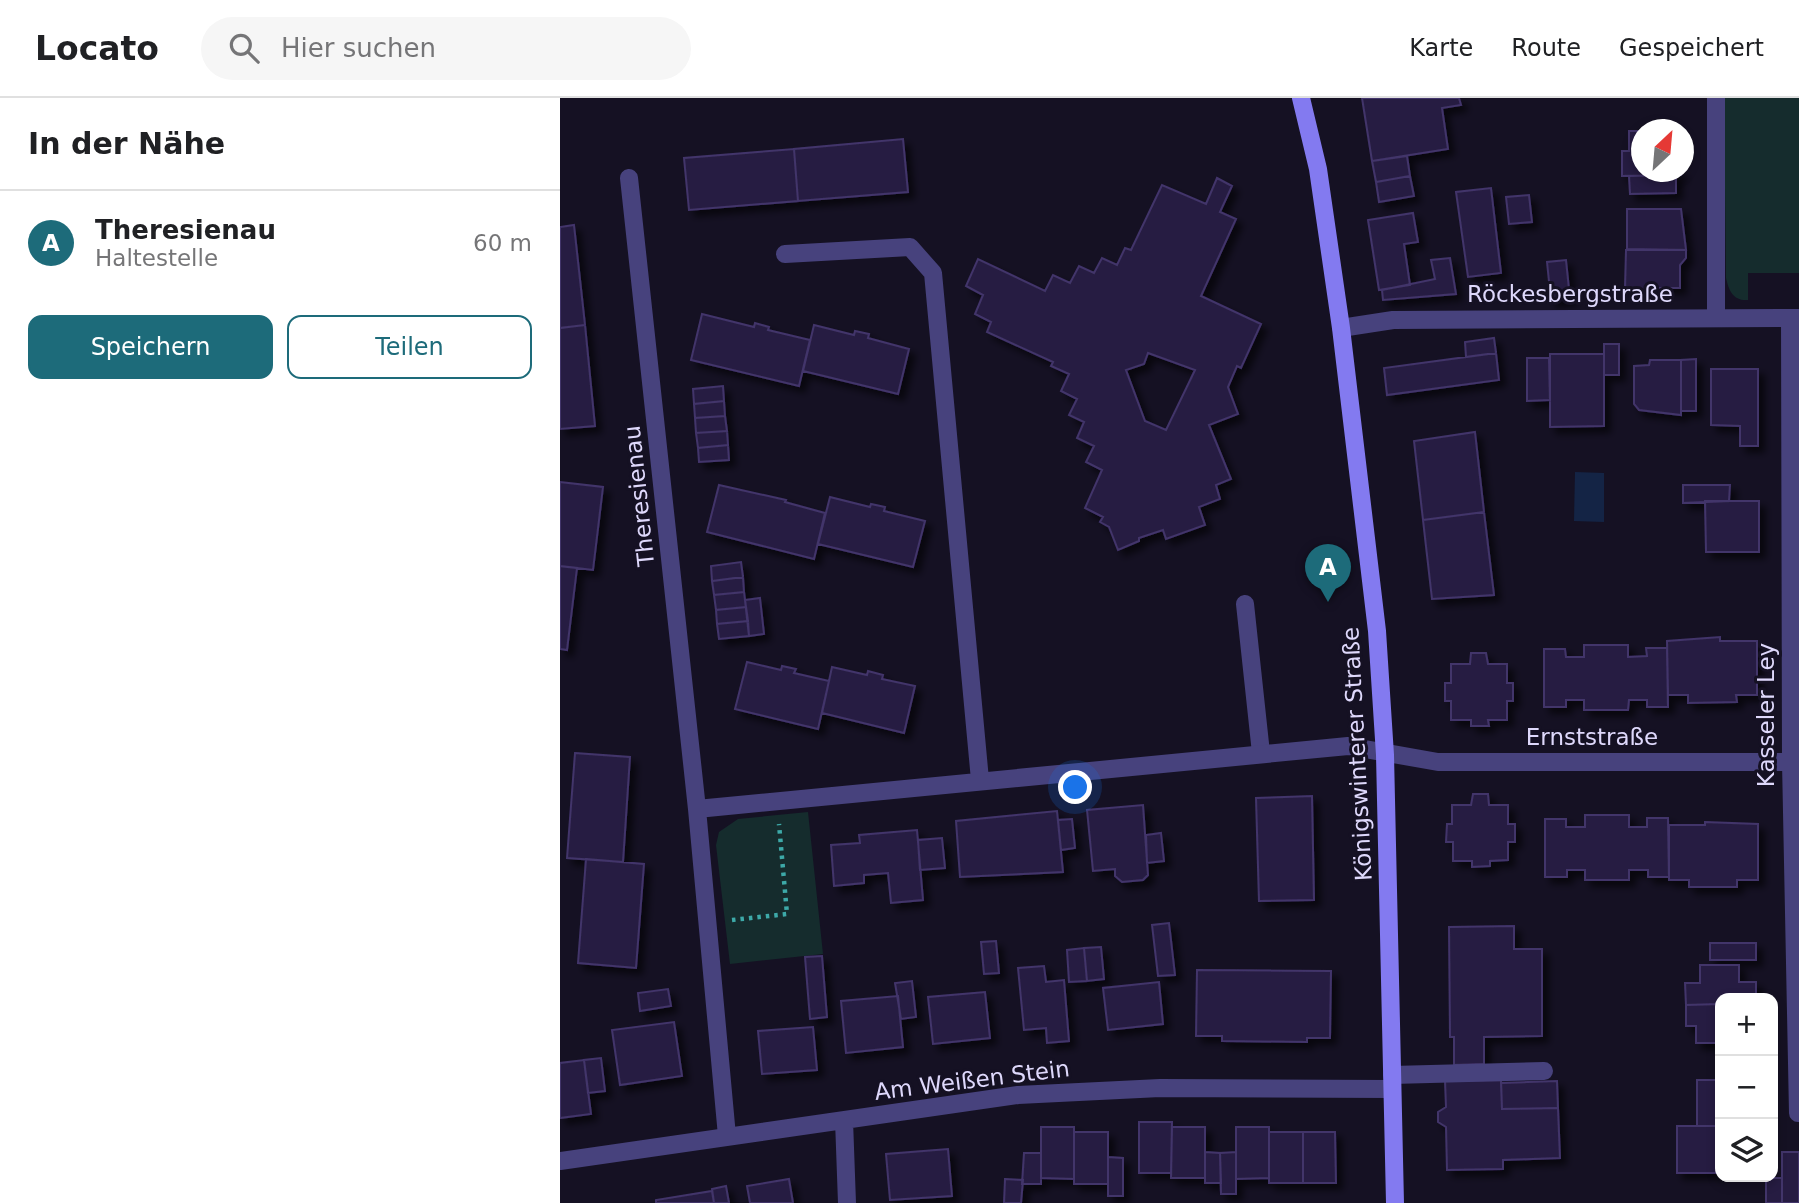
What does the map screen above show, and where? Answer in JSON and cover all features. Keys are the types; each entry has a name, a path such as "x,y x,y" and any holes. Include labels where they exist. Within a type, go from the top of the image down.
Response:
{"main road":[{"name":"Königswinterer Straße","path":"1301,98 1318,169 1341,328 1377,631 1385,755 1395,1203"}],"street":[{"path":"1716,98 1716,318"},
{"name":"Theresienau","path":"629,178 697,809 727,1136"},
{"path":"785,254 910,247 933,273 980,780"},
{"name":"Röckesbergstraße","path":"1341,328 1393,320 1794,318"},
{"name":"Kasseler Ley","path":"1794,318 1798,1112"},
{"path":"1245,604 1261,754"},
{"path":"697,809 1348,746 1385,755"},
{"name":"Ernststraße","path":"1385,755 1438,762 1795,762"},
{"name":"Am Weißen Stein","path":"560,1161 1018,1095 1392,1082 1544,1071"},
{"path":"844,1120 847,1203"}],"path":[{"path":"707,922 787,914 777,801"}],"green space":[{"path":"1724,98 1799,98 1799,273 1748,273 1748,300 1739,299 1733,294 1726,278"},
{"path":"808,812 823,954 730,964 716,845 719,832 738,819"}],"water":[{"path":"1575,472 1604,473 1604,522 1574,521"}],"building":[{"path":"1362,98 1459,98 1461,105 1442,108 1448,149 1372,161"},
{"path":"1631,131 1631,176 1622,176 1622,151 1629,151"},
{"path":"903,139 908,192 798,201 794,149"},
{"path":"794,149 798,201 689,210 684,158"},
{"path":"1407,156 1410,176 1376,182 1372,161"},
{"path":"1410,176 1414,196 1379,202 1376,182"},
{"path":"1629,176 1631,182 1676,182 1676,193 1630,194"},
{"path":"1217,178 1232,186 1220,212 1236,219 1201,296 1261,324 1241,368 1237,366 1228,387 1238,414 1209,425 1231,479 1216,485 1220,499 1199,507 1205,525 1166,539 1163,530 1139,538 1139,541 1118,550 1109,527 1100,522 1103,517 1085,508 1102,470 1086,462 1094,446 1077,438 1084,422 1069,415 1077,399 1061,391 1069,374 1051,366 1053,362 987,332 991,322 975,314 983,295 966,286 978,259 1045,291 1053,275 1070,283 1079,266 1094,273 1102,258 1117,265 1125,248 1131,250 1162,185 1206,204","holes":["1148,353 1195,370 1166,430 1145,421 1126,370 1144,364"]},
{"path":"1491,188 1501,273 1468,277 1456,192"},
{"path":"1529,195 1532,222 1509,224 1506,197"},
{"path":"1627,209 1681,209 1686,250 1627,249"},
{"path":"1413,213 1418,242 1404,244 1410,285 1379,290 1368,220"},
{"path":"574,225 585,325 560,328 560,227"},
{"path":"1626,250 1686,250 1686,258 1680,265 1680,288 1652,288 1647,294 1625,288"},
{"path":"1450,258 1456,294 1383,300 1382,290 1435,279 1431,260"},
{"path":"1566,260 1570,299 1551,301 1547,262"},
{"path":"702,314 754,327 755,323 769,327 768,330 810,340 799,386 691,360"},
{"path":"585,325 595,426 560,429 560,328"},
{"path":"814,325 854,335 855,331 869,334 868,338 909,349 898,394 803,371"},
{"path":"1494,338 1496,353 1466,357 1465,342"},
{"path":"1604,344 1619,344 1619,375 1604,375"},
{"path":"1496,353 1499,380 1387,395 1384,368"},
{"path":"1550,354 1604,354 1604,426 1550,427"},
{"path":"1527,358 1549,358 1550,400 1527,401"},
{"path":"1696,359 1696,411 1681,411 1681,360"},
{"path":"1650,360 1681,360 1681,415 1639,410 1634,404 1634,366 1649,365"},
{"path":"1711,369 1758,369 1758,446 1740,446 1740,426 1711,425"},
{"path":"723,386 724,401 694,404 693,389"},
{"path":"724,401 725,416 695,418 694,404"},
{"path":"725,416 727,431 696,433 695,418"},
{"path":"727,431 728,445 698,448 696,433"},
{"path":"1475,432 1484,512 1423,520 1414,441"},
{"path":"728,445 729,460 699,462 698,448"},
{"path":"560,482 603,487 593,570 560,566"},
{"path":"719,485 786,500 785,502 825,513 814,559 707,532"},
{"path":"1683,485 1730,485 1729,501 1683,503"},
{"path":"830,497 870,507 871,504 885,507 884,511 925,521 913,567 818,544"},
{"path":"1705,501 1759,501 1759,552 1706,552"},
{"path":"1484,512 1494,595 1432,599 1423,520"},
{"path":"741,562 743,577 712,581 711,566"},
{"path":"560,566 577,568 567,650 560,649"},
{"path":"743,577 744,592 714,595 712,581"},
{"path":"744,592 746,607 716,610 714,595"},
{"path":"760,598 764,634 749,636 745,600"},
{"path":"746,607 748,621 717,624 716,610"},
{"path":"748,621 749,636 719,639 717,624"},
{"path":"1720,637 1720,641 1757,641 1757,695 1736,695 1737,702 1688,703 1688,695 1668,695 1667,641"},
{"path":"1584,645 1628,645 1628,657 1647,656 1646,648 1667,648 1668,707 1647,707 1647,700 1629,700 1628,710 1584,710 1584,700 1566,700 1566,707 1544,707 1544,649 1565,649 1566,657 1584,657"},
{"path":"1471,653 1486,653 1488,664 1507,664 1507,683 1513,683 1513,701 1507,701 1507,720 1488,720 1489,726 1471,726 1471,720 1451,720 1451,701 1445,701 1445,683 1451,683 1451,664 1470,664"},
{"path":"747,662 781,670 782,666 796,669 794,673 829,681 818,729 735,709"},
{"path":"832,667 867,675 868,671 883,675 882,679 915,686 904,733 822,713"},
{"path":"575,753 630,757 623,862 567,858"},
{"path":"1473,794 1488,794 1489,805 1508,805 1508,824 1515,824 1515,842 1508,842 1508,860 1490,861 1490,866 1472,867 1472,861 1453,861 1453,842 1446,842 1447,824 1452,824 1452,805 1471,805"},
{"path":"1312,796 1314,900 1259,901 1256,798"},
{"path":"1143,805 1148,875 1143,880 1122,882 1115,876 1115,869 1093,871 1087,810"},
{"path":"1057,811 1063,872 960,877 956,821"},
{"path":"1585,815 1629,815 1629,827 1647,827 1647,818 1668,818 1669,877 1648,877 1648,870 1629,870 1629,880 1585,880 1585,870 1567,870 1567,877 1545,877 1545,819 1566,819 1566,827 1585,827"},
{"path":"1072,819 1075,848 1061,850 1058,820"},
{"path":"1705,822 1758,824 1758,880 1737,880 1737,887 1689,887 1689,880 1669,880 1669,825 1705,825"},
{"path":"917,830 923,900 891,903 888,873 864,875 864,883 834,886 831,845 860,843 859,835"},
{"path":"1161,833 1164,861 1147,863 1146,835"},
{"path":"942,838 945,868 920,870 918,840"},
{"path":"586,859 644,864 636,968 578,963"},
{"path":"1169,923 1175,975 1158,976 1152,925"},
{"path":"1514,926 1514,949 1542,949 1542,1036 1484,1037 1484,1064 1454,1065 1454,1037 1450,1037 1449,927"},
{"path":"996,941 999,973 984,974 981,942"},
{"path":"1710,943 1756,943 1756,960 1710,960"},
{"path":"1101,947 1104,979 1087,981 1084,948"},
{"path":"1084,948 1087,981 1069,982 1067,950"},
{"path":"822,956 827,1017 810,1019 805,957"},
{"path":"1700,965 1739,965 1739,982 1756,982 1756,993 1715,993 1715,1004 1686,1005 1685,983 1700,983"},
{"path":"1044,966 1046,982 1064,980 1069,1041 1047,1043 1046,1028 1024,1030 1018,968"},
{"path":"1197,970 1331,971 1330,1038 1307,1038 1307,1042 1222,1041 1222,1036 1196,1036"},
{"path":"912,981 916,1017 901,1019 895,983"},
{"path":"1159,982 1163,1024 1108,1030 1103,988"},
{"path":"668,989 671,1006 640,1011 638,993"},
{"path":"985,992 990,1038 933,1044 928,997"},
{"path":"898,996 903,1047 846,1053 841,1001"},
{"path":"1715,1004 1715,1043 1696,1043 1696,1026 1686,1026 1686,1005"},
{"path":"674,1022 682,1076 620,1085 612,1030"},
{"path":"813,1027 817,1070 762,1074 758,1031"},
{"path":"601,1058 605,1091 588,1093 584,1060"},
{"path":"584,1060 591,1114 560,1118 560,1063"},
{"path":"1501,1080 1502,1109 1558,1108 1560,1158 1503,1160 1503,1169 1447,1170 1446,1127 1438,1122 1438,1112 1446,1107 1445,1081"},
{"path":"1697,1080 1715,1080 1715,1126 1697,1126"},
{"path":"1557,1081 1558,1108 1502,1109 1501,1083"},
{"path":"1139,1122 1172,1122 1171,1173 1139,1173"},
{"path":"1677,1126 1715,1126 1715,1173 1677,1173"},
{"path":"1041,1127 1074,1127 1074,1179 1041,1178"},
{"path":"1172,1127 1205,1127 1205,1178 1171,1178"},
{"path":"1236,1127 1269,1127 1269,1178 1236,1179"},
{"path":"1074,1132 1108,1132 1108,1184 1074,1184"},
{"path":"1269,1132 1303,1132 1303,1183 1269,1183"},
{"path":"1303,1132 1335,1132 1336,1183 1303,1183"},
{"path":"948,1149 952,1196 890,1200 886,1154"},
{"path":"1205,1152 1220,1153 1221,1183 1205,1183"},
{"path":"1236,1152 1236,1194 1221,1194 1220,1153"},
{"path":"1782,1152 1799,1152 1799,1203 1782,1203"},
{"path":"1024,1153 1041,1153 1041,1184 1022,1184"},
{"path":"1108,1157 1123,1158 1123,1196 1108,1196"},
{"path":"1778,1178 1782,1178 1782,1203 1766,1203 1766,1182 1778,1182"},
{"path":"789,1179 793,1203 750,1203 747,1186"},
{"path":"1005,1179 1023,1180 1021,1203 1004,1203"},
{"path":"726,1186 729,1203 714,1203 712,1189"},
{"path":"712,1191 714,1203 656,1203 656,1200"}],"place":[{"name":"Theresienau","path":"1328,602"}]}
